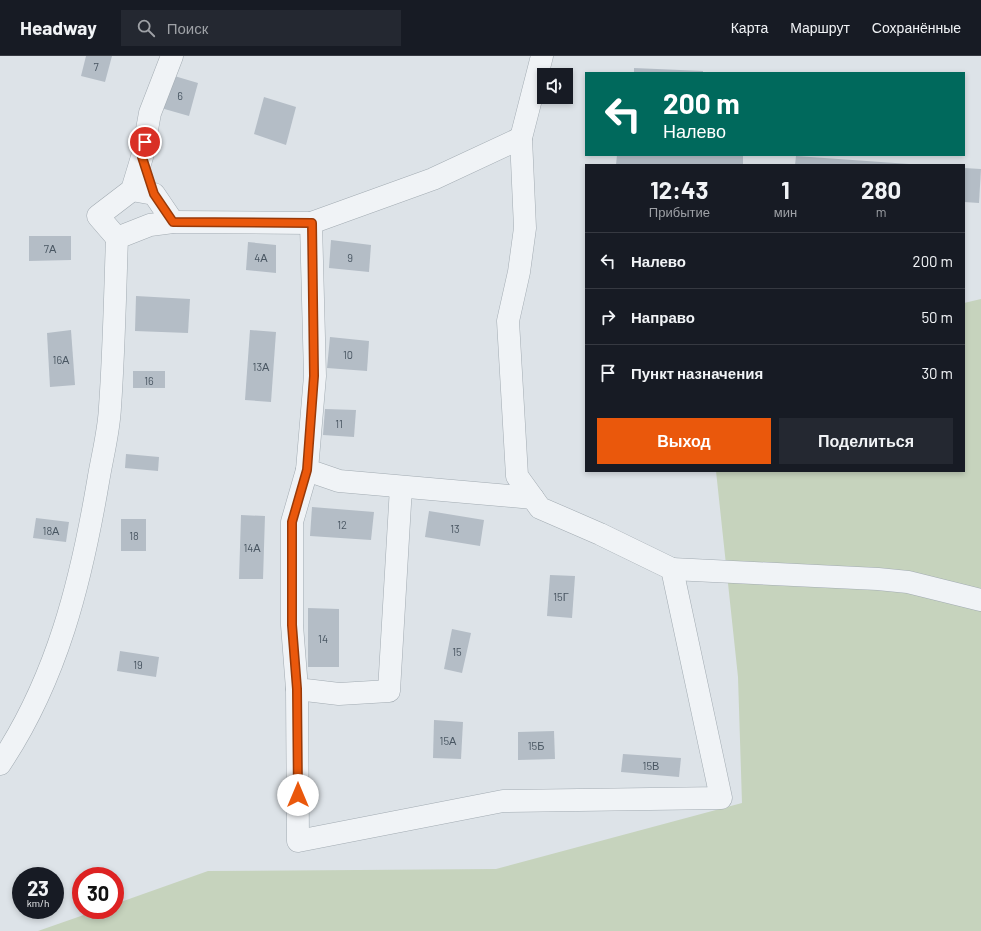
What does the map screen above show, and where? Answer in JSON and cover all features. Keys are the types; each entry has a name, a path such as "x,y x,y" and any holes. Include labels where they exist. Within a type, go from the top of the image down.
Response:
{"street":[{"path":"0,764 16,740 40,694 65,631 80,577 110,409 116,238 98,216 132,190 142,157 150,113 172,56"},
{"path":"542,56 521,138 525,228 519,272 508,321 517,476 540,508 600,534 672,569 878,579 908,582 981,600"},
{"path":"116,238 150,224 173,222 312,223 433,179 521,138"},
{"path":"142,157 154,194 173,222"},
{"path":"132,190 154,194"},
{"path":"312,223 314,376 307,470 292,522 292,625 297,689 298,841 503,801 720,798 672,569"},
{"path":"307,470 338,481 533,498"},
{"path":"297,689 339,694 389,691 401,487"}],"green space":[{"path":"981,299 981,931 38,931 72,919 124,919 124,901 208,871 496,869 742,803 738,677 716,472 965,472 965,303"}],"building":[{"path":"86,56 112,56 105,82 81,76"},
{"path":"634,68 703,71 703,72 634,72"},
{"path":"171,75 198,83 189,116 161,108"},
{"path":"264,97 296,107 286,145 254,134"},
{"path":"617,156 743,156 743,164 616,164"},
{"path":"796,156 909,164 795,164"},
{"path":"965,168 981,169 979,203 965,202"},
{"path":"29,236 71,236 71,260 29,261"},
{"path":"331,240 371,245 369,272 329,268"},
{"path":"248,242 276,245 276,273 246,270"},
{"path":"136,296 190,299 188,333 135,331"},
{"path":"71,330 75,385 50,387 47,333"},
{"path":"250,330 276,332 271,402 245,400"},
{"path":"330,337 369,341 367,371 327,368"},
{"path":"133,371 165,371 165,388 133,388"},
{"path":"325,409 356,410 354,437 323,435"},
{"path":"126,454 159,457 158,471 125,468"},
{"path":"312,507 374,512 371,540 310,536"},
{"path":"429,511 484,520 480,546 425,537"},
{"path":"241,515 265,516 263,579 239,579"},
{"path":"36,518 69,522 66,542 33,538"},
{"path":"121,519 146,519 146,551 121,551"},
{"path":"550,575 575,576 572,618 547,616"},
{"path":"308,608 339,609 339,667 308,667"},
{"path":"452,629 471,633 462,673 444,669"},
{"path":"120,651 159,657 156,677 117,671"},
{"path":"434,720 463,722 461,759 433,758"},
{"path":"554,731 555,759 518,760 518,732"},
{"path":"623,754 681,758 679,777 621,772"}],"route":[{"path":"145,142 142,157 154,194 173,222 312,223 314,376 307,470 292,522 292,625 297,689 298,795"}]}
